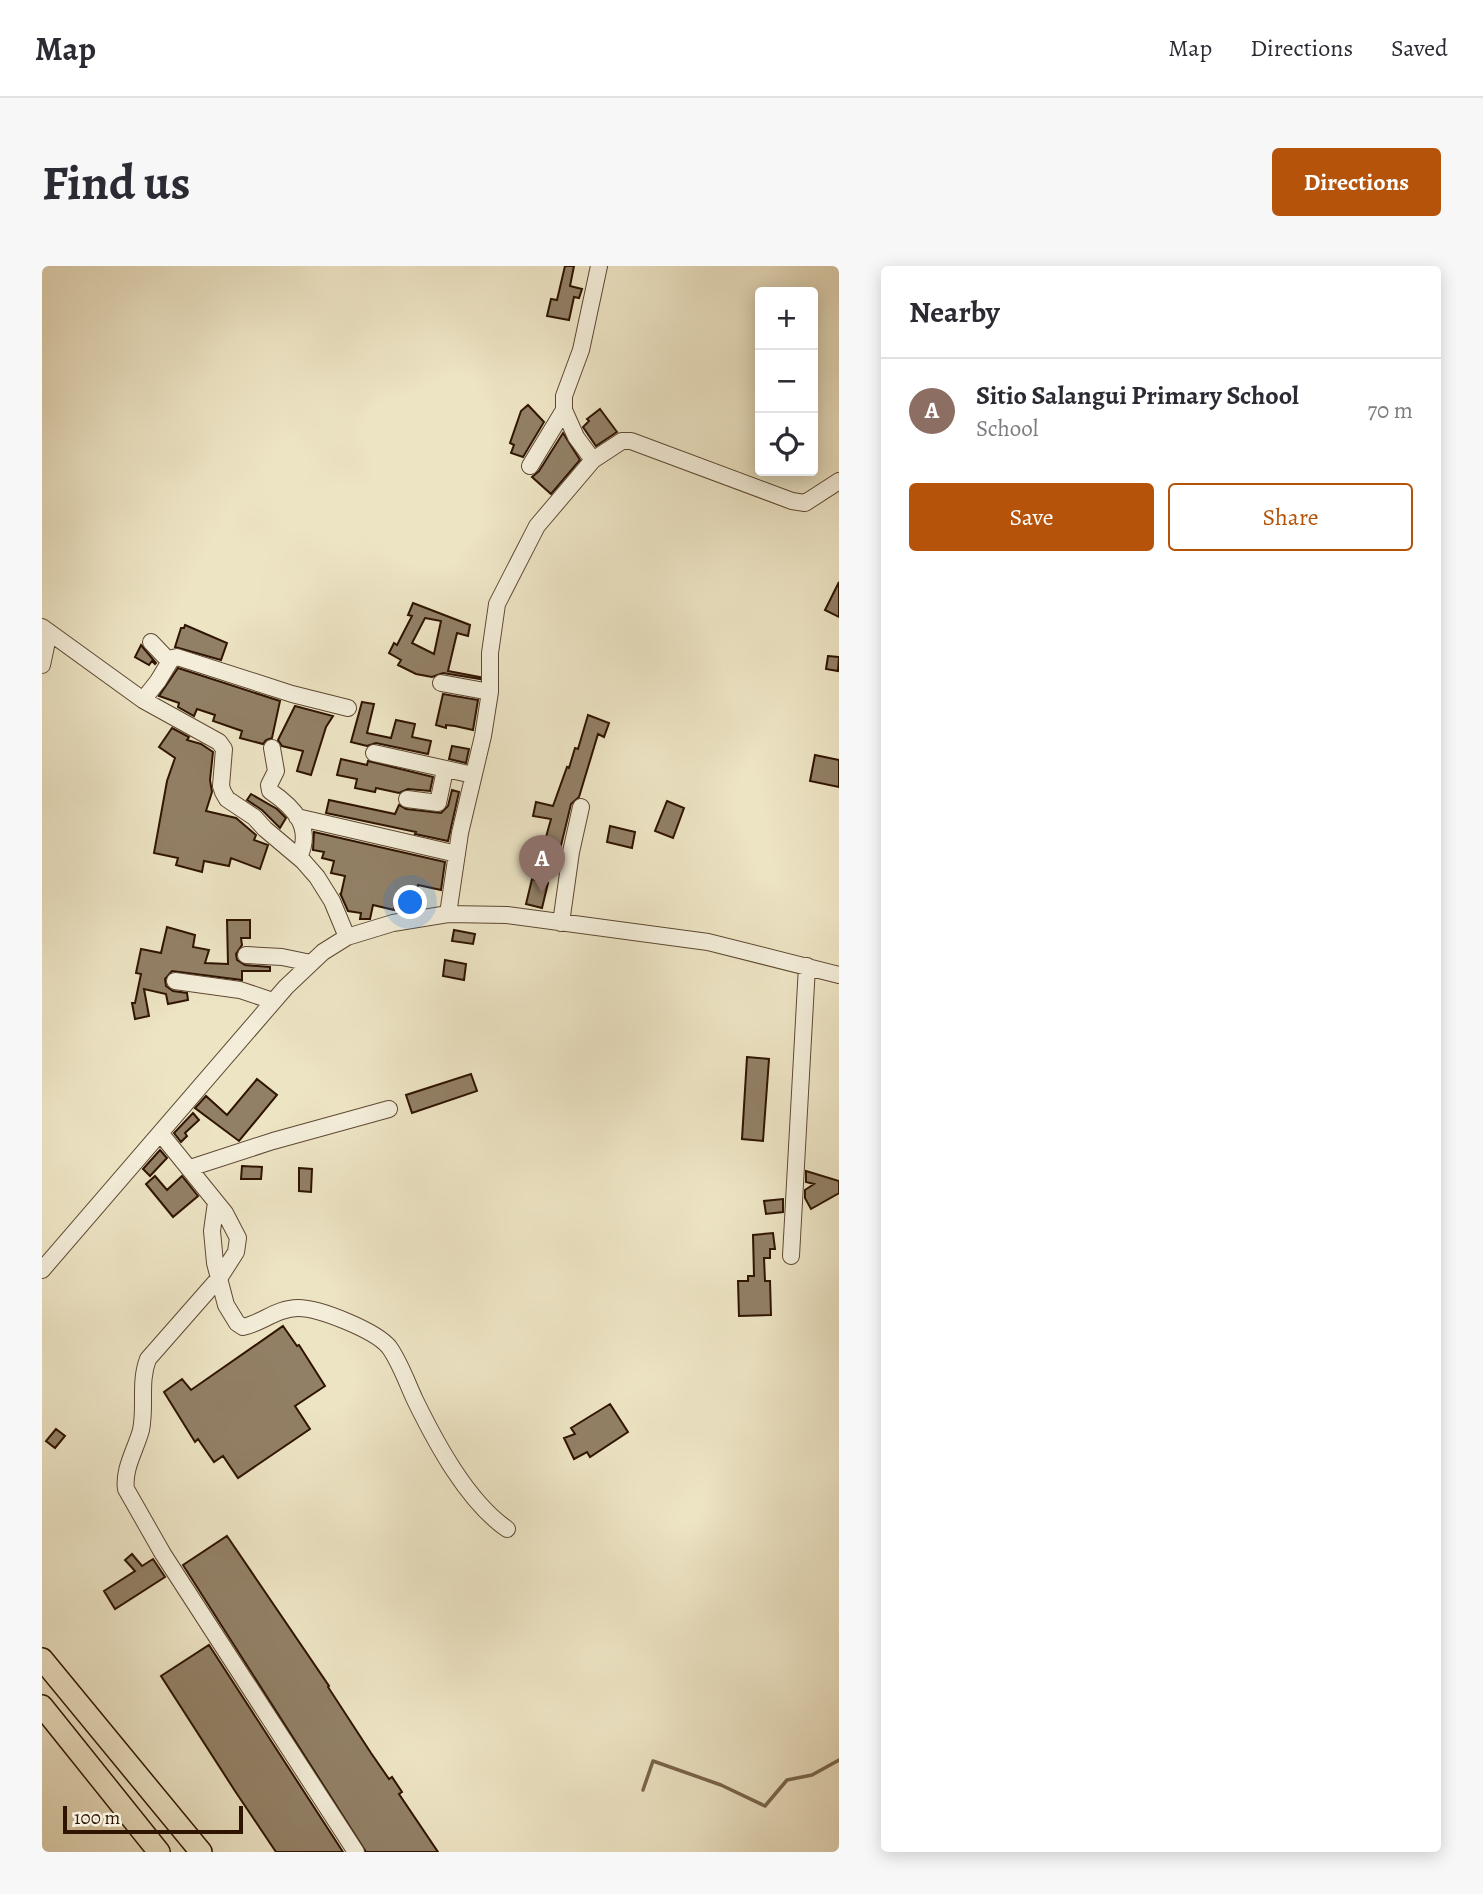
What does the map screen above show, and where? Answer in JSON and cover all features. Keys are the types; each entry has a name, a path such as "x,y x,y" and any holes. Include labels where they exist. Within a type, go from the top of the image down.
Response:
{"main road":[{"path":"42,1659 201,1852"},
{"path":"42,1706 159,1852"}],"street":[{"path":"593,460 576,437 564,410 564,396 581,350 599,266"},
{"path":"530,466 564,410"},
{"path":"448,914 457,854 490,692 490,653 497,604 537,526 593,460 622,442 631,441 792,501 805,503 839,481"},
{"path":"42,665 46,630 143,700 219,742 224,748 221,786 227,799 254,817 299,857 326,889 347,937"},
{"path":"151,642 170,662"},
{"path":"143,700 172,657 177,657 292,694 348,708"},
{"path":"442,683 490,692"},
{"path":"272,748 276,771 270,791 298,817 304,830 304,845 299,857"},
{"path":"374,753 444,774 472,775"},
{"path":"407,799 438,803 444,774"},
{"path":"561,923 571,852 581,807"},
{"path":"298,817 457,854"},
{"path":"42,1270 273,1001 311,963 347,937 393,923 448,914 507,915 708,942 839,975"},
{"path":"246,955 282,957 311,963"},
{"path":"791,1256 807,967"},
{"path":"175,981 240,990 273,1001"},
{"path":"190,1168 273,1141 389,1110"},
{"path":"161,1133 216,1202 238,1238 236,1252 220,1277 148,1359 143,1372 141,1431 125,1480 126,1489 163,1554 356,1852"},
{"path":"216,1202 212,1231 215,1263 226,1305 237,1323 243,1327 252,1325 284,1310 298,1308 336,1317 377,1335 390,1349 430,1431 453,1468 494,1520 507,1529"}],"building":[{"path":"565,266 574,266 570,286 582,289 579,298 574,297 569,320 547,316 551,299 557,300"},
{"path":"528,405 544,422 523,457 511,453 514,445 510,443 521,411"},
{"path":"600,409 617,432 596,446 583,427 589,421 587,419"},
{"path":"563,433 580,460 551,494 532,477 539,471"},
{"path":"839,582 839,617 825,610"},
{"path":"413,603 470,625 468,636 457,633 448,671 480,679 443,673 432,677 416,674 398,665 401,660 389,653 394,643 397,645 412,616 408,615","holes":["425,618 441,621 434,654 412,643"]},
{"path":"185,625 227,643 221,660 175,647 181,628"},
{"path":"141,645 155,664 152,661 149,665 135,657"},
{"path":"828,656 839,657 838,671 826,669"},
{"path":"178,668 280,701 272,738 263,744 240,738 242,731 213,721 215,715 197,709 194,716 178,707 179,703 159,696"},
{"path":"443,694 478,700 473,730 436,725"},
{"path":"362,702 374,704 367,733 391,738 396,720 415,724 412,737 431,741 428,754 376,743 367,746 351,742"},
{"path":"295,706 333,716 326,727 311,775 297,771 303,751 282,746 278,740"},
{"path":"588,715 609,723 604,737 598,734 579,797 571,804 558,858 544,854 551,819 533,816 536,802 553,806 575,748 578,749"},
{"path":"172,728 189,737 187,740 201,744 213,752 210,780 212,792 206,811 236,818 256,835 254,840 268,845 260,869 231,858 229,866 204,861 202,872 176,865 178,858 154,853 167,781 175,758 159,747"},
{"path":"452,746 469,749 466,763 449,759"},
{"path":"815,755 839,760 839,787 810,781"},
{"path":"341,759 367,765 368,761 433,777 430,791 408,789 399,793 376,788 375,792 355,788 357,779 337,775"},
{"path":"452,790 459,792 448,841 326,813 329,800 395,814 399,805 406,809 441,813 448,806"},
{"path":"251,794 277,809 286,818 280,828 247,800"},
{"path":"667,801 684,808 673,838 655,831"},
{"path":"610,826 635,832 632,848 607,842"},
{"path":"314,832 445,862 441,890 418,885 414,904 396,900 394,910 373,905 370,919 360,919 361,913 348,911 340,893 345,876 331,873 334,861 322,858 324,852 313,850"},
{"path":"532,879 548,883 542,908 526,904"},
{"path":"227,920 250,920 250,938 241,938 242,945 236,954 237,960 245,965 270,967 270,971 242,971 242,980 172,971 165,979 166,986 173,991 187,993 188,1000 168,1004 166,994 144,989 149,1016 135,1019 132,1003 135,1003 141,974 136,973 141,949 161,953 167,927 195,935 193,947 209,950 205,963 228,964"},
{"path":"454,930 475,934 473,944 452,941"},
{"path":"445,960 466,964 464,980 443,976"},
{"path":"747,1057 769,1059 763,1141 742,1139"},
{"path":"471,1074 477,1091 412,1113 406,1095"},
{"path":"257,1079 277,1095 239,1141 195,1108 206,1096 227,1115"},
{"path":"193,1113 199,1120 185,1133 187,1136 181,1142 174,1133"},
{"path":"160,1150 167,1158 150,1176 143,1169"},
{"path":"242,1166 262,1167 261,1179 241,1179"},
{"path":"299,1168 312,1169 311,1192 299,1191"},
{"path":"806,1171 839,1181 839,1193 811,1209 805,1198 805,1190 814,1184 806,1182"},
{"path":"155,1176 167,1190 182,1176 198,1196 173,1217 146,1184"},
{"path":"783,1199 783,1212 766,1214 764,1201"},
{"path":"773,1233 775,1249 770,1249 770,1258 764,1258 765,1281 770,1281 771,1315 739,1316 738,1281 748,1281 748,1276 754,1276 753,1235"},
{"path":"283,1326 297,1346 299,1345 325,1386 295,1406 310,1429 238,1478 223,1456 214,1462 198,1439 195,1442 164,1392 182,1379 191,1390"},
{"path":"610,1404 628,1432 590,1457 587,1452 574,1459 564,1438 575,1434 571,1428"},
{"path":"56,1429 65,1436 55,1448 46,1441"},
{"path":"227,1536 371,1753 389,1779 392,1777 402,1792 399,1794 438,1852 366,1852 183,1565"},
{"path":"132,1554 142,1566 153,1559 165,1577 115,1609 104,1591 135,1571 125,1560"},
{"path":"209,1645 343,1852 276,1852 235,1791 161,1676"}],"waterway":[{"path":"643,1790 653,1761 721,1785 765,1806 787,1780 812,1775 839,1760"}],"place":[{"name":"Sitio Salangui Primary School","path":"542,893"}]}
